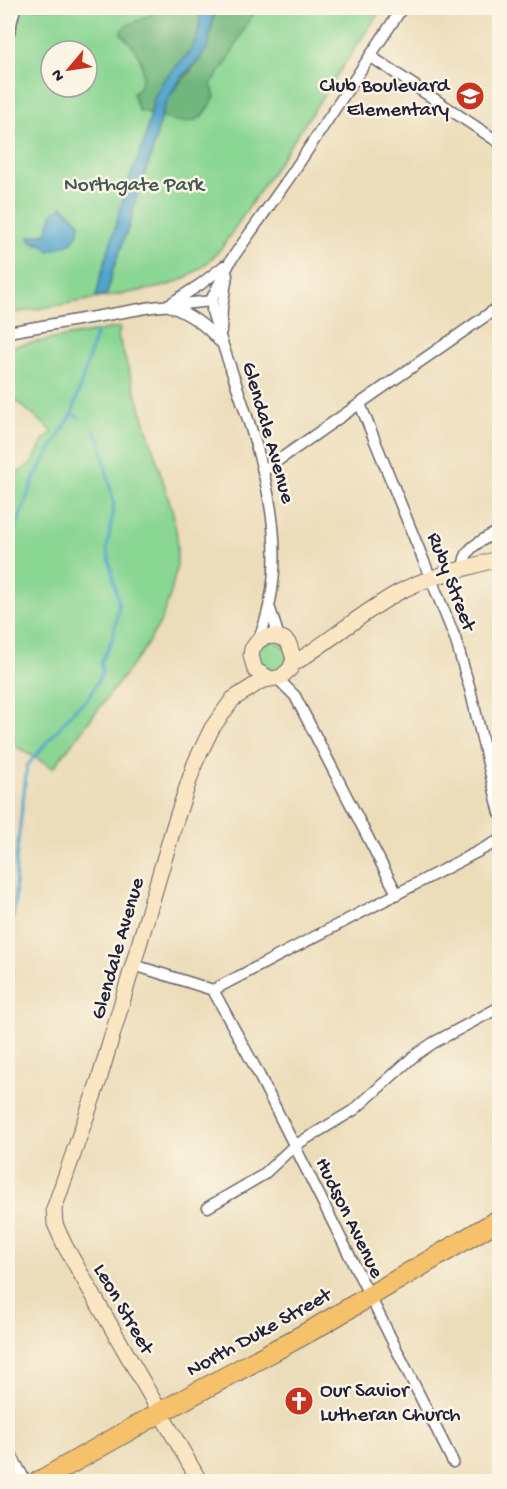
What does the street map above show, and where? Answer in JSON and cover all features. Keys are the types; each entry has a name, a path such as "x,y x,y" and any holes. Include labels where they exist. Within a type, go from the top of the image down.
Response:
{"highway":[{"name":"North Duke Street","path":"38,1482 369,1297 500,1220"}],"street":[{"path":"8,36 15,8"},
{"name":"Glendale Avenue","path":"258,640 270,605 275,554 272,511 263,471 212,311 212,300 231,260 289,178 402,8"},
{"path":"370,56 500,143"},
{"name":"Glendale Avenue","path":"168,305 201,284 231,260"},
{"name":"Glendale Avenue","path":"222,344 222,308 231,260"},
{"path":"8,332 168,305 212,300"},
{"path":"168,305 200,321 222,344"},
{"path":"263,471 500,306"},
{"name":"Ruby Street","path":"360,404 455,638 470,689 500,813"},
{"path":"464,568 463,558 467,552 500,530"},
{"path":"273,678 286,674 291,667 324,642 399,592 432,578 500,558"},
{"name":"Glendale Avenue","path":"270,605 274,625 283,639"},
{"path":"295,696 273,678 259,674 252,663 252,649 258,640 270,636 297,644 324,642"},
{"path":"283,639 294,653 291,667 295,696 397,894"},
{"name":"Glendale Avenue","path":"54,1216 55,1202 70,1166 99,1080 174,826 195,763 212,728 233,699 252,663"},
{"name":"Glendale Avenue","path":"233,699 273,678"},
{"path":"134,965 213,990 500,840"},
{"name":"Hudson Avenue","path":"213,990 453,1462"},
{"path":"208,1207 263,1175 294,1146 354,1110 414,1056 433,1043 500,1007"},
{"name":"Leon Street","path":"54,1216 65,1245 200,1482"},
{"path":"8,1449 26,1482"}],"green space":[{"name":"Northgate Park","path":"21,8 382,8 222,247 203,267 180,281 162,287 8,314 8,63"},
{"path":"161,8 202,8 198,35 190,52 163,81 154,98 151,113 139,111 133,94 142,79 141,62 133,47 121,34 122,29"},
{"path":"215,8 258,8 249,20 227,62 211,84 215,97 204,114 190,121 166,118 162,116 168,99 204,51 211,33"},
{"path":"121,327 118,336 173,513 177,536 177,565 171,593 161,621 143,651 53,768 8,742 8,480 32,463 44,439 53,432 8,394 8,347"},
{"path":"272,639 289,651 284,671 266,674 255,654 257,648"}],"water":[{"path":"202,8 215,8 208,46 179,81 163,109 152,153 107,294 96,297 129,180 145,140 154,98 163,81 190,52 198,35"},
{"path":"63,206 80,223 74,239 66,245 49,251 44,245 31,242 29,237 46,233 53,213"}],"waterway":[{"path":"8,548 35,476 72,414 96,334"},
{"path":"72,414 80,418"},
{"path":"8,943 15,905 16,859 27,766 75,709 88,699 102,673 101,663 113,637 119,605 107,549 114,505 100,441 94,431"}],"place":[{"name":"Club Boulevard Elementary","path":"470,96"},
{"name":"Our Savior Lutheran Church","path":"299,1401"}]}
